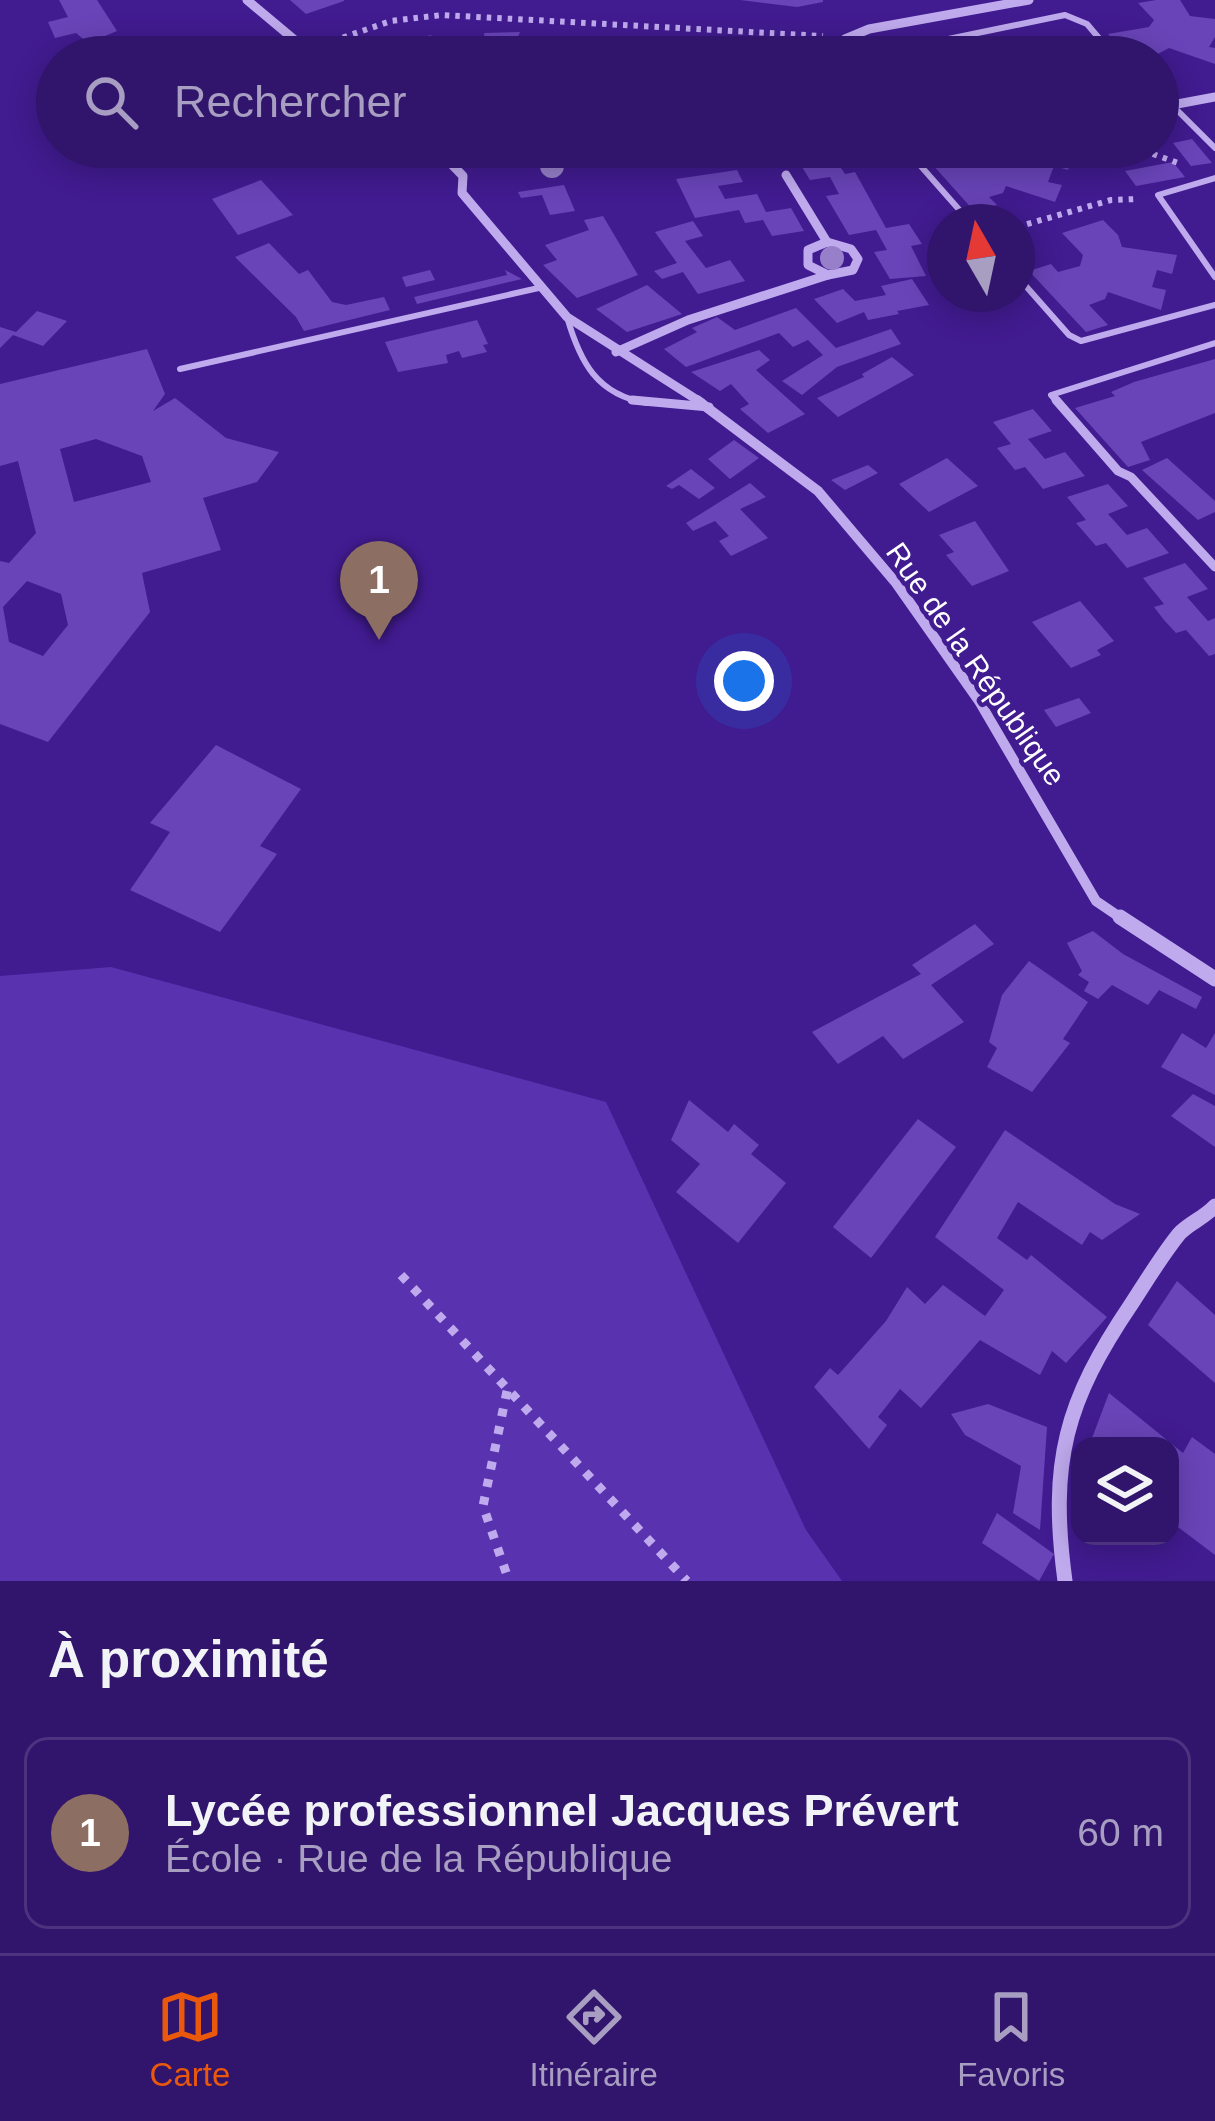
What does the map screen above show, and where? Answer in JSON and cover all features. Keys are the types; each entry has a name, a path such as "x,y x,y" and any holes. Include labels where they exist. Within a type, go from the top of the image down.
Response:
{"street":[{"path":"247,0 290,36"},
{"path":"852,36 1029,0"},
{"path":"1179,104 1215,97"},
{"name":"Rue de la République","path":"455,168 463,176 462,193 567,317 710,407 818,491 896,583 1005,740 1096,901 1215,979"},
{"path":"786,175 827,242"},
{"path":"616,352 688,320 853,270 858,260 851,249 827,242 813,246 806,255 814,270 828,275"},
{"path":"1065,1581 1062,1478 1066,1428 1078,1396 1182,1230 1215,1206"}],"lane":[{"path":"967,36 1065,15 1088,24 1098,36"},
{"path":"1179,112 1215,148"},
{"path":"922,168 954,204"},
{"path":"1215,178 1163,190 1158,199 1215,277"},
{"path":"180,369 543,287"},
{"path":"1035,296 1069,335 1081,341 1215,305"},
{"path":"567,317 576,356 610,394 650,406 710,407"},
{"path":"1215,343 1051,395 1118,471 1131,477 1215,567"}],"path":[{"path":"355,36 391,21 442,15 819,35"},
{"path":"1179,162 1198,182"},
{"path":"1035,222 1112,200 1158,199"},
{"path":"401,1275 687,1581"},
{"path":"508,1390 483,1506 509,1581"}],"shaded area":[{"path":"111,967 606,1102 806,1530 842,1581 0,1581 0,976"}],"building":[{"path":"59,0 97,0 117,31 105,36 54,36 48,22 68,17"},
{"path":"290,0 344,0 344,1 306,14"},
{"path":"740,0 823,0 823,2 797,7"},
{"path":"1180,0 1190,16 1215,19 1215,37 1209,47 1215,48 1215,64 1179,51 1179,36 1110,36 1149,27 1154,20 1138,3"},
{"path":"520,32 518,36 484,33"},
{"path":"1192,139 1212,163 1191,166 1179,151 1179,142"},
{"path":"803,168 855,172 886,228 909,224 922,244 911,246 926,276 890,279 874,252 887,250 876,230 849,235 826,196 839,194 830,177 810,180"},
{"path":"936,168 1053,168 1048,182 1062,185 1055,202 1006,186 1003,193 989,197 996,204 968,204"},
{"path":"1178,168 1185,177 1136,186 1125,171"},
{"path":"737,170 743,182 718,186 725,199 757,194 766,212 791,208 804,231 772,236 763,220 745,223 739,210 695,218 676,179"},
{"path":"261,180 293,215 238,235 212,199"},
{"path":"564,185 575,211 550,215 542,195 521,198 518,192"},
{"path":"603,216 638,275 577,298 543,265 557,260 545,245 589,230 584,220"},
{"path":"1103,220 1118,235 1122,247 1177,255 1172,274 1157,270 1152,287 1166,290 1161,310 1108,292 1105,299 1089,305 1108,325 1086,332 1035,277 1035,269 1051,264 1058,272 1080,266 1083,255 1062,233"},
{"path":"693,221 703,236 685,241 706,268 730,260 745,281 698,294 683,272 662,279 654,271 677,263 655,232"},
{"path":"269,243 299,274 308,270 332,302 346,305 384,297 390,310 304,331 296,317 235,257"},
{"path":"430,270 435,280 406,287 402,277"},
{"path":"505,270 522,279 417,304 414,297 507,275"},
{"path":"912,279 927,305 868,320 864,312 837,323 814,299 843,289 855,301 886,295 881,286"},
{"path":"647,285 682,314 627,332 596,309"},
{"path":"796,308 836,348 891,329 901,344 837,367 802,395 782,381 823,355 808,340 793,347 779,333 686,367 664,349 717,317 735,330"},
{"path":"37,311 67,321 43,346 13,335 0,348 0,327 16,332"},
{"path":"477,320 487,352 462,358 459,351 446,355 448,363 398,372 385,342"},
{"path":"147,349 165,394 153,411 175,398 226,438 279,452 257,482 203,498 221,550 142,573 150,612 48,742 0,724 0,561 9,563 36,533 18,461 0,466 0,384","holes":["96,439 142,456 151,482 74,502 60,449","27,581 61,594 68,625 43,656 9,642 3,607"]},
{"path":"759,350 770,360 756,370 805,414 768,433 740,409 749,404 731,384 720,391 691,372"},
{"path":"892,357 914,375 838,417 817,398 864,377 862,374"},
{"path":"1215,359 1215,413 1141,442 1150,460 1128,467 1075,408 1115,396 1111,392 1134,382"},
{"path":"1033,409 1052,431 1028,439 1045,459 1065,452 1085,476 1043,489 1025,467 1015,470 997,448 1011,444 993,422"},
{"path":"734,440 759,458 730,479 708,459"},
{"path":"947,458 978,486 929,512 899,484"},
{"path":"1167,458 1215,501 1215,512 1198,520 1142,470"},
{"path":"868,465 878,473 845,490 831,480"},
{"path":"691,469 715,488 699,499 679,485 666,486"},
{"path":"750,483 766,497 740,509 768,538 731,556 719,541 729,536 715,521 693,531 686,523"},
{"path":"1108,484 1128,506 1108,514 1127,535 1147,528 1169,553 1127,568 1106,543 1096,546 1076,523 1086,520 1067,497"},
{"path":"975,521 1009,571 972,586 946,555 954,552 939,535"},
{"path":"1185,563 1208,589 1187,597 1208,621 1215,618 1215,654 1209,656 1186,630 1176,633 1164,620 1154,607 1164,604 1143,578"},
{"path":"1080,601 1114,641 1097,650 1101,655 1071,668 1032,622"},
{"path":"1079,698 1091,713 1056,727 1044,710"},
{"path":"216,745 301,789 260,846 277,854 220,932 130,890 170,832 150,823"},
{"path":"975,924 994,944 931,985 964,1022 903,1059 883,1036 838,1064 812,1032 921,974 912,965"},
{"path":"1093,931 1123,954 1202,997 1196,1009 1159,990 1148,1005 1112,985 1098,999 1084,991 1089,982 1078,975 1082,971 1067,943"},
{"path":"1029,961 1088,1002 1063,1039 1070,1043 1032,1092 987,1067 997,1048 989,1042 1002,995"},
{"path":"1182,1033 1206,1048 1215,1033 1215,1095 1161,1067"},
{"path":"1193,1094 1215,1106 1215,1147 1171,1116"},
{"path":"689,1100 728,1132 734,1124 759,1145 751,1154 786,1183 738,1243 676,1192 700,1164 671,1140"},
{"path":"918,1119 956,1147 871,1258 833,1227"},
{"path":"1005,1130 1115,1204 1140,1214 1102,1240 1090,1232 1082,1245 1018,1202 997,1238 1027,1260 1031,1255 1107,1317 1066,1363 1052,1351 1040,1375 980,1340 921,1408 900,1389 878,1417 887,1425 869,1449 814,1387 830,1368 838,1375 886,1321 907,1287 925,1304 943,1285 985,1316 1004,1290 935,1237"},
{"path":"1177,1281 1215,1315 1215,1383 1148,1325"},
{"path":"1109,1393 1163,1437 1092,1437"},
{"path":"988,1404 1047,1427 1040,1530 1013,1513 1021,1466 965,1435 951,1414"},
{"path":"1192,1437 1215,1454 1215,1555 1179,1528 1179,1450 1183,1453"},
{"path":"997,1513 1054,1554 1039,1581 982,1543"}],"place":[{"name":"Lycée professionnel Jacques Prévert","path":"379,640"}]}
